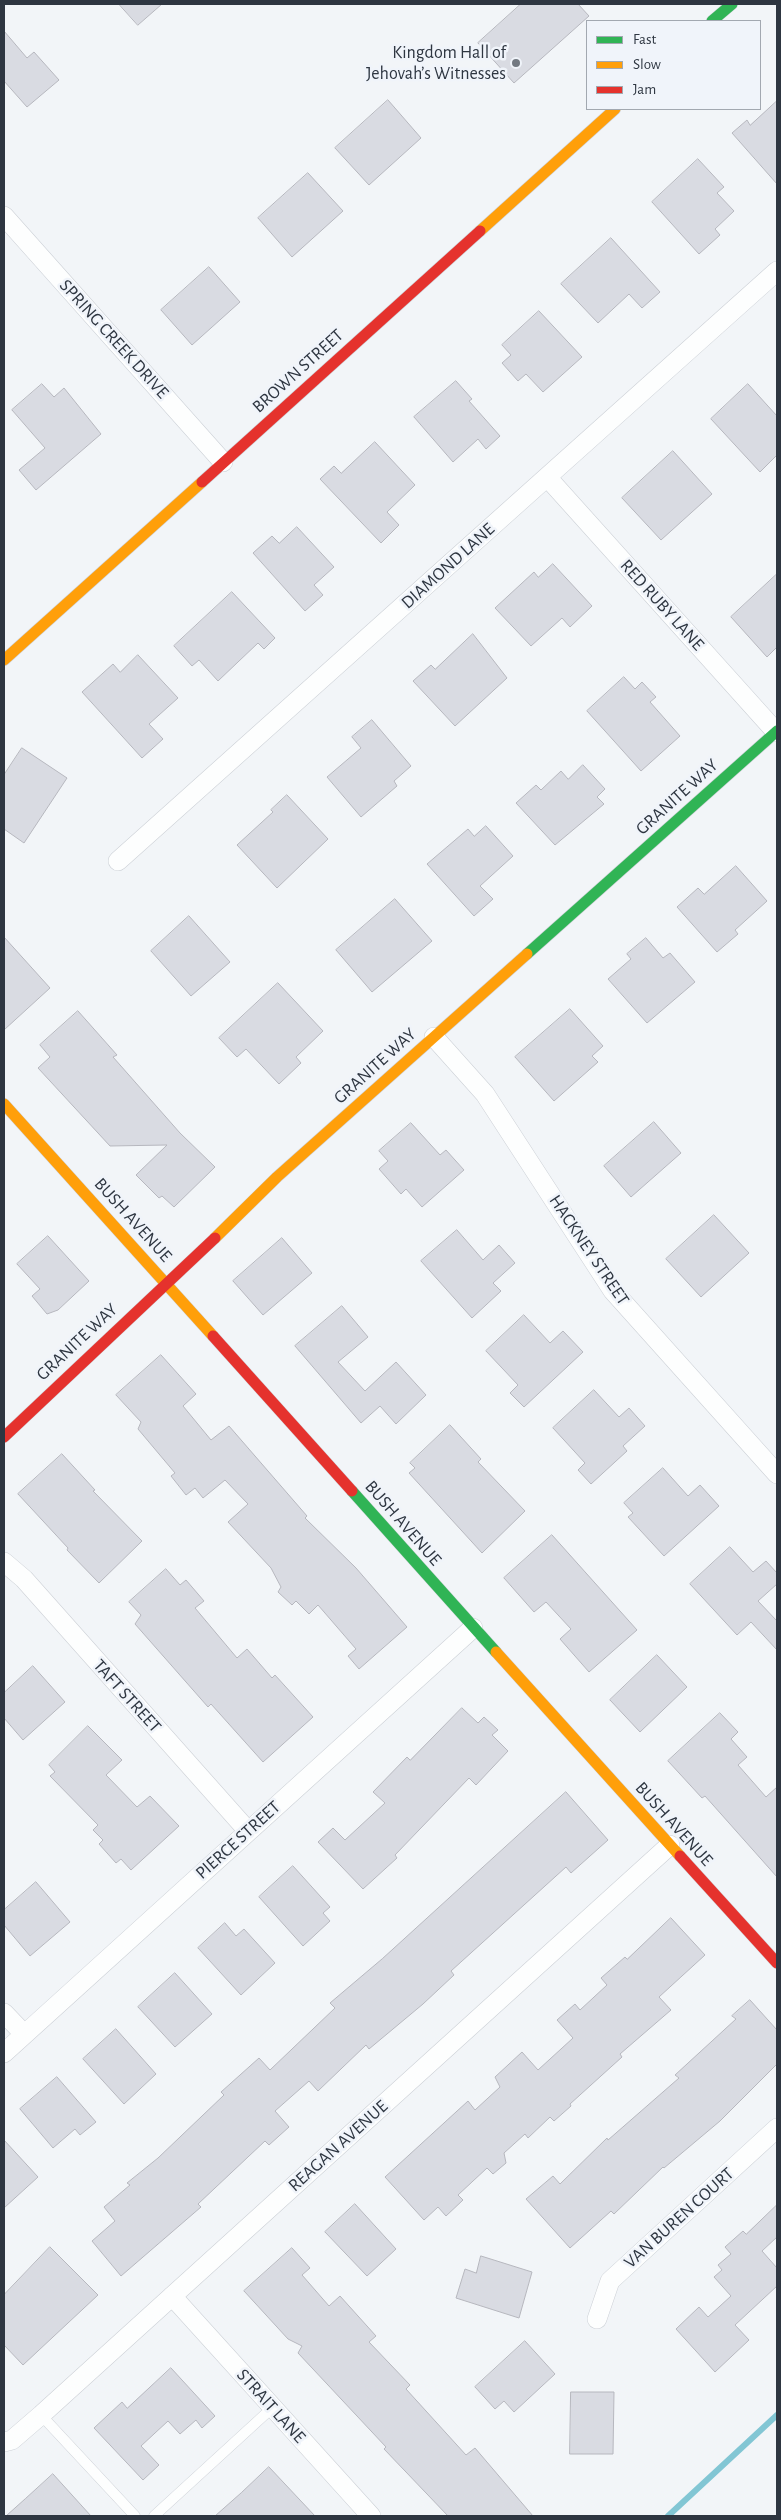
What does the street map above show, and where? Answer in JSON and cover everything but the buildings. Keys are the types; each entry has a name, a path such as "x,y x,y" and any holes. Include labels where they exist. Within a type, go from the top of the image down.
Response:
{"street":[{"path":"713,20 732,4"},
{"name":"BROWN STREET","path":"4,660 614,110"},
{"name":"SPRING CREEK DRIVE","path":"4,216 223,462"},
{"name":"DIAMOND LANE","path":"118,861 777,271"},
{"name":"RED RUBY LANE","path":"547,477 777,732"},
{"name":"GRANITE WAY","path":"4,1437 277,1177 777,732"},
{"name":"HACKNEY STREET","path":"434,1037 485,1094 613,1291 777,1474"},
{"name":"BUSH AVENUE","path":"4,1104 167,1283 473,1628 777,1963"},
{"name":"TAFT STREET","path":"4,1562 24,1579 248,1832"},
{"name":"PIERCE STREET","path":"4,2053 473,1628"},
{"name":"REAGAN AVENUE","path":"4,2442 12,2440 670,1845"},
{"path":"4,2013 24,2034"},
{"name":"VAN BUREN COURT","path":"597,2319 610,2281 777,2128"},
{"name":"STRAIT LANE","path":"172,2296 371,2516"}],"lane":[{"path":"154,2516 272,2408"},
{"path":"41,2414 135,2516"}],"waterway":[{"path":"668,2516 777,2415"}],"traffic: fast":[{"path":"713,20 732,4"},
{"path":"527,954 777,731"},
{"path":"352,1491 496,1652"}],"traffic: slow":[{"path":"480,231 614,110"},
{"path":"4,660 202,482"},
{"path":"215,1238 277,1177 527,954"},
{"path":"4,1104 213,1336"},
{"path":"496,1652 680,1856"}],"traffic: jam":[{"path":"202,482 480,231"},
{"path":"4,1437 215,1238"},
{"path":"213,1336 352,1491"},
{"path":"680,1856 777,1963"}],"place":[{"name":"Kingdom Hall of Jehovah’s Witnesses","path":"516,63"}]}
